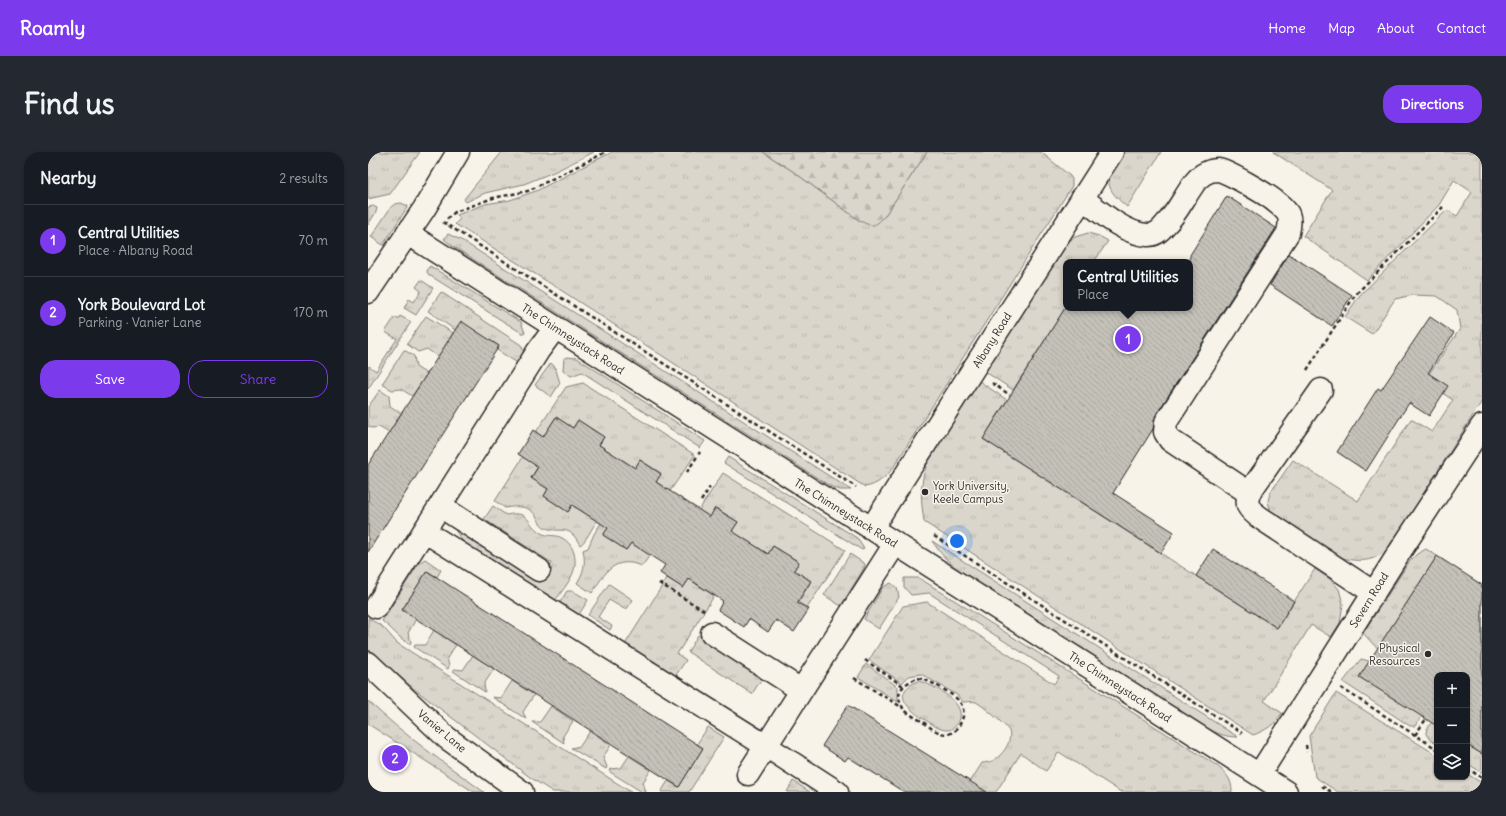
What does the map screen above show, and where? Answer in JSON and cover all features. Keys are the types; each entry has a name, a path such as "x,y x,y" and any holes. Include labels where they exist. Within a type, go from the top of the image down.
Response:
{"street":[{"path":"368,292 424,209 458,152"},
{"name":"Albany Road","path":"871,529 1112,152"},
{"path":"1082,198 1117,224 1134,232 1148,236 1159,232 1173,217 1193,185 1200,177 1208,172 1218,170 1227,173 1275,201 1288,212 1291,221 1288,233 1166,422 1165,432 1170,440 1249,493"},
{"name":"The Chimneystack Road","path":"407,233 1286,792"},
{"path":"376,608 555,328"},
{"path":"1321,390 1249,493 1247,501 1250,510 1259,517 1374,593"},
{"name":"Severn Road","path":"1260,775 1374,593 1482,426"},
{"path":"440,506 539,570"},
{"path":"424,531 766,746 836,792"},
{"path":"748,774 895,544"},
{"path":"712,633 801,690"},
{"name":"Vanier Lane","path":"368,663 447,738 522,792"}],"path":[{"path":"606,152 528,191 493,198 455,212 442,223 856,486"},
{"path":"1304,374 1355,296 1443,207"},
{"path":"687,472 700,452"},
{"path":"701,501 710,487"},
{"path":"934,536 1242,733"},
{"path":"865,660 903,686"},
{"path":"854,678 937,731 944,734 951,733 958,728 963,713 962,705 956,697 927,680 918,678 907,682 900,692 900,700 903,709"},
{"path":"1336,685 1434,747"},
{"path":"1415,736 1426,719"},
{"path":"1305,740 1307,752"},
{"path":"1470,770 1482,778"},
{"path":"1322,786 1331,792"}],"green space":[{"path":"368,152 420,152 390,194 368,199"},
{"path":"502,152 594,152 556,171 524,184 485,193 466,202 464,199"},
{"path":"612,152 763,152 794,172 860,221 884,217 927,152 1041,152 1070,176 1072,179 1072,186 893,468 887,475 873,485 865,487 556,287 455,224 460,219 457,215 485,204 510,200 536,191"},
{"path":"763,152 927,152 884,217 878,223 871,225 860,221 794,172"},
{"path":"1124,152 1161,152 1127,207 1113,192 1109,181 1110,175"},
{"path":"1273,152 1482,152 1482,401 1390,547 1385,552 1368,560 1350,560 1343,558 1271,513 1268,501 1270,493 1293,460 1358,501 1411,419 1432,432 1453,400 1424,381 1460,329 1457,310 1437,296 1413,295 1395,299 1372,334 1345,317 1359,296 1447,210 1457,216 1472,192 1454,180 1439,205 1367,280 1303,236 1332,190"},
{"path":"401,203 408,206 383,245 371,237 391,207 395,204"},
{"path":"373,206 377,208 376,212 368,225 368,207"},
{"path":"1088,233 1099,236 1108,241 1096,259 1063,259 1063,311 1013,390 984,371 1066,243 1075,237"},
{"path":"448,234 461,240 851,490 840,490 830,486 454,247 444,239"},
{"path":"430,266 521,322 525,333 522,333 429,275 427,272"},
{"path":"421,280 433,288 416,315 404,308 409,299 414,302 421,291 416,287"},
{"path":"441,292 521,345 523,354 519,364 497,350 499,346 461,322 455,330 428,311"},
{"path":"400,316 411,322 368,389 368,368 369,366 376,371 397,339 385,332 395,317 398,319"},
{"path":"426,316 453,333 438,357 427,349 418,352 407,344"},
{"path":"404,350 414,356 416,367 427,374 412,396 401,389 392,390 382,384"},
{"path":"564,358 577,358 705,441 700,448 582,372 571,376 563,370"},
{"path":"551,363 555,367 560,383 551,397 535,385"},
{"path":"979,381 1007,400 983,439 1277,628 1315,569 1330,579 1339,589 1343,604 1340,623 1331,637 1311,625 1264,701 1282,713 1273,724 1253,735 924,522 921,493 924,472 927,464"},
{"path":"583,383 695,455 670,491 656,482 661,473 640,460 635,468 599,445 604,437 578,420 573,428 556,417 543,437 536,432 566,387"},
{"path":"380,390 389,396 390,406 401,413 389,433 379,427 372,428 368,426 368,407"},
{"path":"523,457 538,466 531,478 548,489 544,496 568,512 572,505 597,521 580,545 572,534 565,530 552,530 544,527 530,510 522,507 505,508 495,501"},
{"path":"728,457 857,538 864,549 862,550 724,463"},
{"path":"723,473 845,550 807,608 798,602 811,582 794,570 799,562 773,546 768,554 732,531 738,522 716,508 710,517 699,510"},
{"path":"493,506 506,515 520,514 524,516 541,533 557,536 566,541 572,548 575,558 573,573 555,601 466,544 460,538 454,528 540,582 552,563 484,519"},
{"path":"601,523 608,528 603,535 626,550 631,543 650,555 642,566 632,563 617,564 606,573 592,593 577,583 584,567 583,550 588,548"},
{"path":"932,541 1238,737 1222,735 1207,728 959,570 944,557"},
{"path":"1426,549 1437,556 1378,648 1363,633 1409,562 1417,554"},
{"path":"850,554 865,564 841,606 824,595"},
{"path":"425,559 441,570 437,577 427,571 402,610 416,619 408,633 411,642 410,644 402,639 382,621 419,563"},
{"path":"667,578 683,588 689,579 714,596 677,654 686,660 674,678 624,646"},
{"path":"904,578 919,578 1216,765 1228,777 1231,783 1232,792 1121,792 1059,752 1046,771 1021,753 996,792 964,792 982,763 995,759 1005,749 1009,740 1009,731 999,720 976,702 963,702 957,695 921,674 909,676 902,683 869,660 903,606 927,602 1054,684 1059,676 929,593 911,595 904,587"},
{"path":"891,583 897,588 899,597 879,629 864,619 883,587"},
{"path":"609,584 633,600 626,610 609,600 598,617 612,626 610,630 588,615"},
{"path":"567,591 573,591 588,600 578,616 559,604"},
{"path":"368,618 383,627 397,643 631,792 553,792 531,778 413,688 368,649"},
{"path":"434,630 456,645 447,658 449,666 448,669 414,647 415,645 425,645"},
{"path":"698,635 762,678 752,694 688,652"},
{"path":"473,655 494,669 484,684 485,692 453,671 454,669 463,670"},
{"path":"1361,659 1369,661 1422,716 1415,726 1410,726 1343,682"},
{"path":"866,664 898,687 898,702 858,677"},
{"path":"512,681 534,695 523,712 526,719 492,697 501,698"},
{"path":"918,681 933,686 949,696 955,703 959,710 960,717 954,728 944,730 934,726 921,717 905,702 903,697 904,691"},
{"path":"1336,693 1434,753 1434,780 1470,780 1470,776 1482,783 1482,792 1338,792 1315,777 1309,736"},
{"path":"368,701 410,737 484,792 474,792 368,724"},
{"path":"551,706 573,721 563,736 564,743 532,722 540,722"},
{"path":"1432,722 1434,724 1434,742 1430,740 1426,734 1427,728"},
{"path":"708,727 724,737 689,792 661,792 668,781 679,787 703,748 697,744"},
{"path":"590,731 611,745 603,757 607,767 606,769 571,748 580,746"},
{"path":"1470,747 1482,754 1482,773 1470,765"},
{"path":"629,756 651,770 643,782 646,792 642,792 610,772 611,769 621,768"},
{"path":"793,781 810,792 787,792"}],"building":[{"path":"1227,196 1276,228 1156,415 1153,429 1113,493 1174,532 1161,553 983,439 1063,311 1193,311 1193,259 1190,259 1190,255"},
{"path":"1289,254 1352,295 1332,326 1270,285"},
{"path":"1430,317 1454,333 1428,373 1448,386 1429,416 1409,403 1366,471 1337,452 1378,388 1381,390"},
{"path":"461,321 499,346 368,552 368,465"},
{"path":"556,417 573,428 578,420 604,437 599,445 635,468 640,460 661,474 656,482 710,517 715,508 738,522 732,531 768,554 773,546 799,562 794,570 811,581 797,603 809,609 794,632 776,620 768,632 749,619 744,627 718,610 723,601 689,579 683,588 660,573 665,565 631,543 626,550 603,535 608,528 572,505 568,512 544,496 548,489 531,478 538,467 518,454 533,430 543,437"},
{"path":"1213,549 1294,601 1277,628 1196,576"},
{"name":"Physical Resources","path":"1437,556 1482,585 1482,754 1470,747 1470,672 1434,672 1434,724 1359,677"},
{"path":"427,571 703,748 679,787 402,610"},
{"path":"848,705 987,792 904,792 848,757 845,761 822,746"}],"place":[{"name":"Central Utilities","path":"1128,339"},
{"name":"York University, Keele Campus","path":"925,492"},
{"name":"Physical Resources","path":"1428,654"},
{"name":"York Boulevard Lot","path":"395,758"}]}
